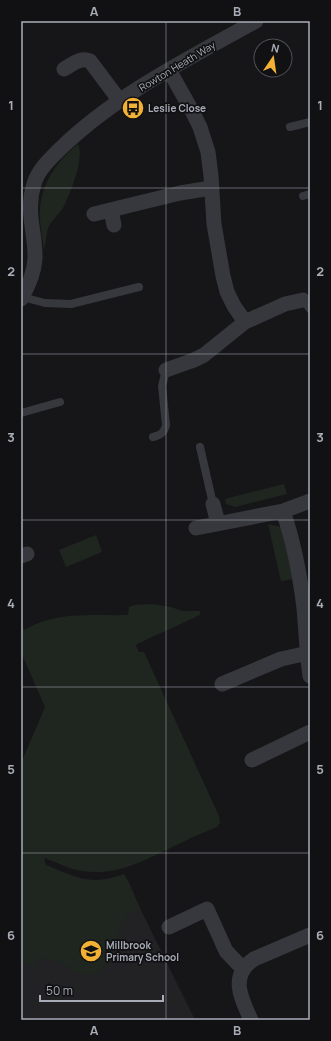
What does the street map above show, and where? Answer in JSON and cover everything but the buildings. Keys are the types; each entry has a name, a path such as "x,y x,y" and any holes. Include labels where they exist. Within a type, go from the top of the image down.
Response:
{"street":[{"name":"Rowton Heath Way","path":"22,298 30,280 35,261 30,210 32,192 37,176 52,157 95,119 120,101 169,70 256,21"},
{"path":"64,69 80,60 85,59 90,61 120,101"},
{"path":"169,70 200,127 208,152 214,224 223,276 227,292 234,306 245,322"},
{"path":"94,214 180,193 211,188"},
{"path":"111,210 114,225"},
{"path":"166,370 204,355 245,322 285,304 307,304"},
{"path":"196,528 283,511 310,501"},
{"path":"213,504 218,524"},
{"path":"283,511 290,531 299,572 310,676"},
{"path":"222,684 281,659 308,653"},
{"path":"252,760 310,732"},
{"path":"169,927 207,909 226,952 243,969"},
{"path":"251,1020 240,994 239,982 243,969 254,959 310,935"}],"lane":[{"path":"290,127 310,122"},
{"path":"22,298 45,303 71,304 139,287"},
{"path":"153,437 161,434 166,425 162,386 166,370"},
{"path":"21,413 60,402"},
{"path":"200,447 213,504"}],"shaded area":[{"path":"78,144 80,158 76,176 63,208 48,228 44,250 40,214 41,199 52,172 64,157"},
{"path":"284,484 287,494 235,507 226,504 225,499"},
{"path":"268,524 281,527 294,579 281,581"},
{"path":"96,535 102,552 66,567 59,550"},
{"path":"152,604 171,607 182,611 200,611 200,615 137,644 136,646 139,652 144,652 219,816 220,823 217,827 147,859 109,871 96,872 77,870 44,858 46,865 70,875 89,880 114,877 124,874 140,908 125,918 107,962 102,969 95,974 82,975 61,963 40,958 33,966 21,964 21,763 45,707 21,652 21,624 24,630 36,624 62,617 88,615 128,615 129,607 135,605"},
{"name":"Millbrook Primary School","path":"128,881 195,1020 21,1020 21,929"}],"place":[{"name":"Leslie Close","path":"133,108"},
{"name":"Millbrook Primary School","path":"91,951"}]}
